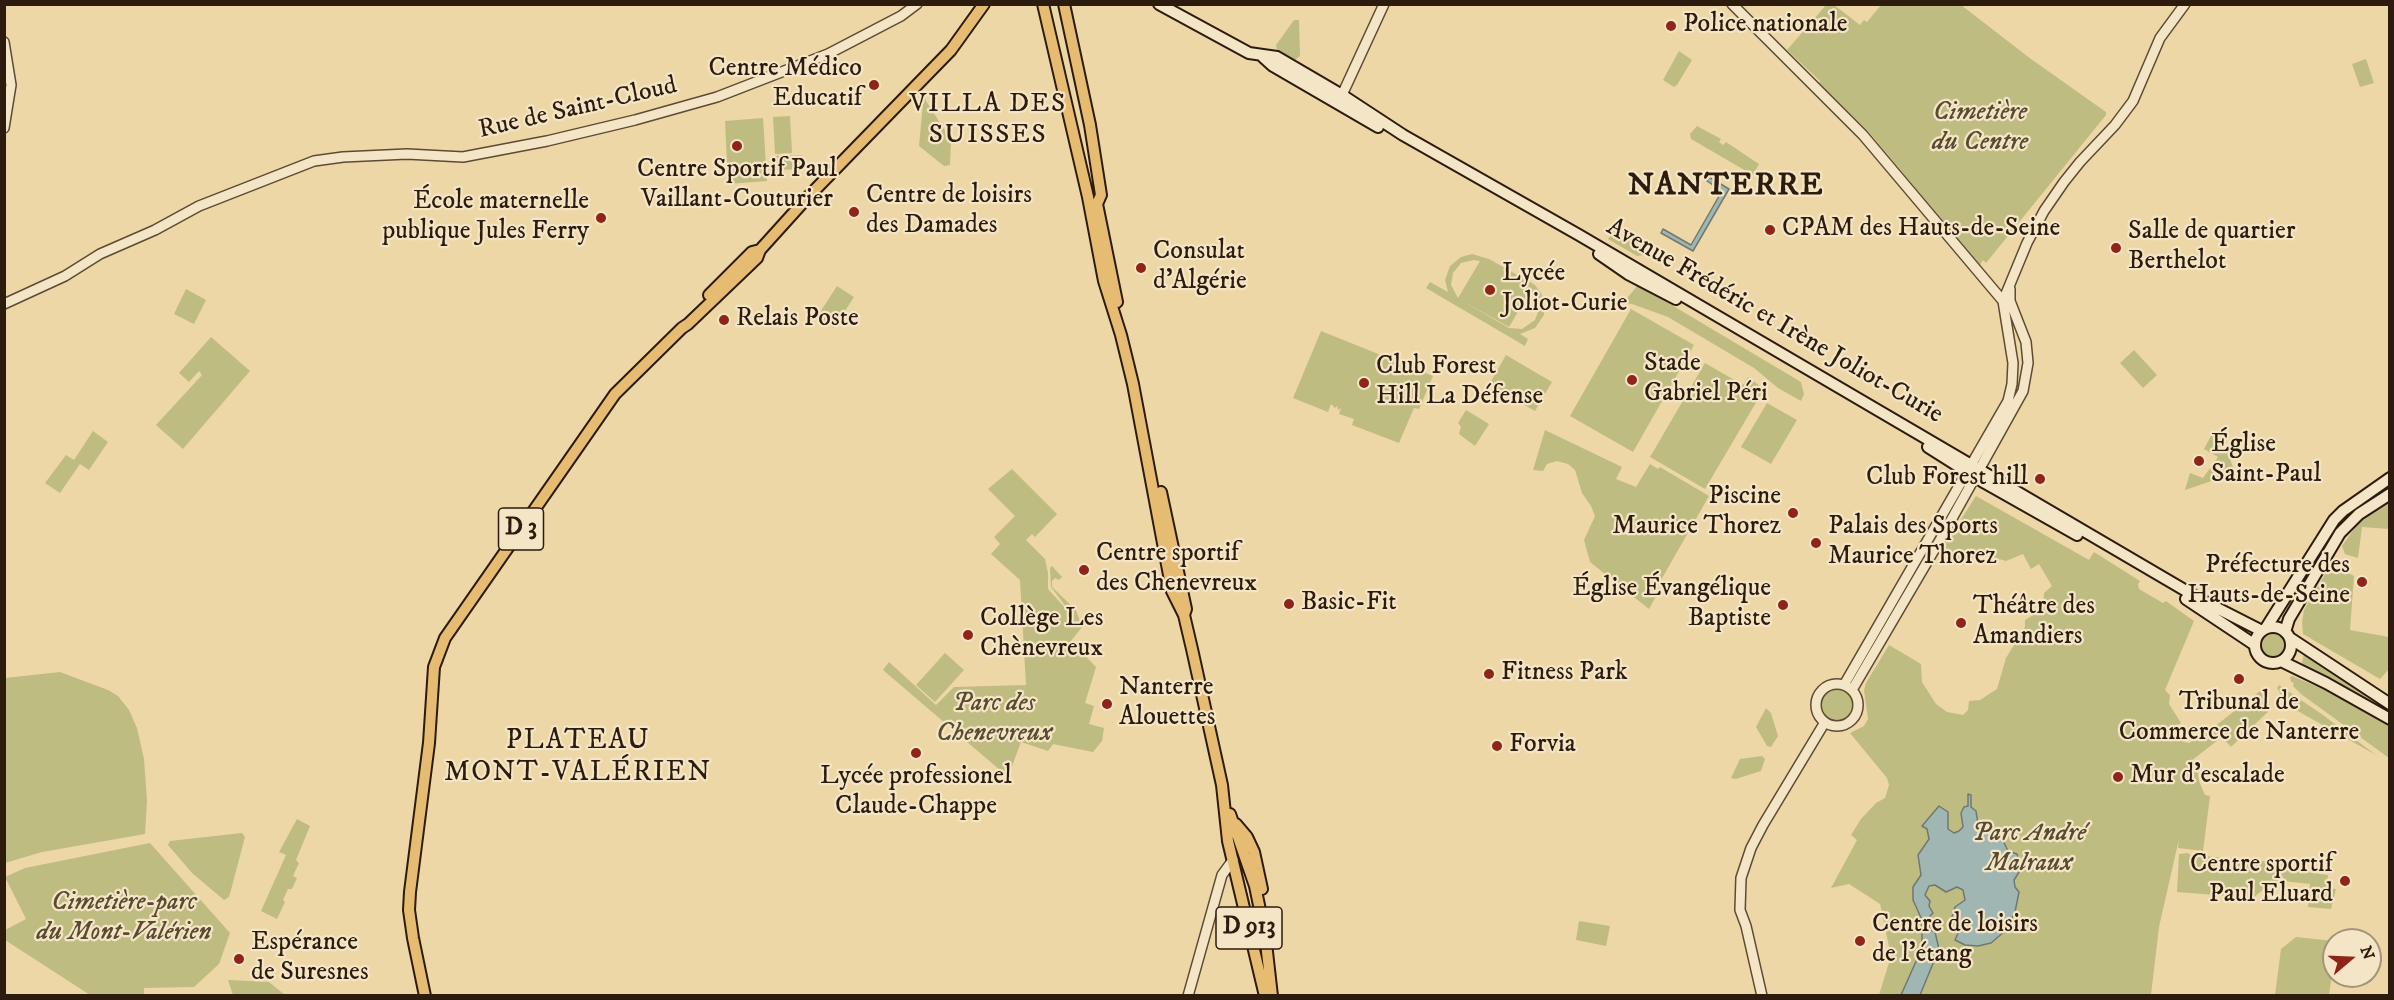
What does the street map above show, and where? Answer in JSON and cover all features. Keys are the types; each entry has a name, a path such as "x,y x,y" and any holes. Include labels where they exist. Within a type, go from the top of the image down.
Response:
{"main road":[{"name":"D 3","path":"425,996 409,910 432,709 433,679 437,656 445,638 615,394 682,327 684,320 742,261 752,252 760,250 804,203 810,201 950,59 985,4"},
{"name":"D 913","path":"1043,4 1093,200"},
{"name":"Avenue Frédéric et Irène Joliot-Curie","path":"1159,4 1249,53 1263,57 1277,57 1342,95 1403,135 1579,235 1974,470 2187,599 2255,645"},
{"name":"D 913","path":"1057,6 1090,125 1101,195 1093,200"},
{"name":"D 913","path":"1057,6 1087,138 1093,200"},
{"name":"D 913","path":"1057,6 1103,258 1145,441 1172,591 1184,615 1225,803 1227,837 1265,996"},
{"name":"Avenue Frédéric et Irène Joliot-Curie","path":"1263,57 1273,66 1343,109 1551,224 1628,274 1674,298 2205,602 2264,629"},
{"path":"1087,138 1090,125"},
{"path":"2390,478 2343,511 2316,547 2257,637 2255,645 2258,655 2264,661 2272,663 2281,661 2290,651 2287,634 2289,619 2327,553 2350,522 2390,494"},
{"path":"2316,547 2327,553"},
{"path":"2308,559 2319,567"},
{"path":"2264,629 2274,627 2287,634 2390,704"},
{"path":"2281,661 2390,719"},
{"name":"D 913","path":"1225,803 1233,821 1247,837 1248,852 1263,921 1272,996"},
{"name":"D 913","path":"1248,852 1270,937 1273,954 1269,966"},
{"path":"1248,852 1233,860 1243,876 1255,917 1263,921"}],"street":[{"name":"Rue de Saint-Cloud","path":"4,304 65,276 100,254 155,230 200,206 325,158 407,154 463,156 547,141 635,120 717,97 828,54 901,16 917,4"},
{"path":"1342,95 1384,4"},
{"path":"1732,4 1863,135 2003,301"},
{"path":"1974,470 2005,410 2011,393 2013,363 2003,301 2027,243 2053,197 2133,101 2160,38 2185,4"},
{"path":"4,42 11,85 4,128"},
{"path":"1848,688 1974,470 2023,391 2028,363 2026,342 2010,301 2009,286"},
{"path":"2008,333 2021,326"},
{"path":"2008,333 2022,343 2026,342"},
{"path":"1833,684 1848,688 1858,705 1855,716 1841,725 1825,722 1816,707 1819,694 1833,684"},
{"path":"1761,996 1746,926 1740,910 1741,878 1751,848 1763,825 1825,722"},
{"path":"1188,996 1218,887 1222,875 1233,860"}],"green space":[{"name":"Cimetière du Centre","path":"1826,5 1834,5 1860,25 1864,20 1867,22 1881,5 1961,5 2031,59 2106,112 2106,115 1986,263 1983,260 1980,265 1868,131 1787,50"},
{"path":"1294,20 1299,20 1300,56 1295,60 1277,50 1276,45"},
{"path":"1679,51 1692,60 1674,87 1663,80"},
{"path":"2366,59 2374,83 2360,87 2352,64"},
{"path":"924,92 926,101 951,140 950,165 944,166 919,146"},
{"path":"790,116 792,153 775,154 773,117"},
{"path":"763,118 767,181 728,184 725,121"},
{"path":"1697,126 1721,139 1719,142 1723,145 1726,142 1759,164 1753,175 1691,139 1690,134"},
{"path":"802,155 803,169 776,170 776,156"},
{"path":"1614,231 1622,236 1632,234 1645,242 1646,248 1643,255 1637,256 1608,239"},
{"path":"1472,254 1489,259 1535,285 1541,293 1544,315 1535,328 1520,334 1528,339 1525,346 1426,288 1430,282 1448,292 1445,280 1450,266 1461,257","holes":["1480,261 1458,298 1451,285 1453,273 1461,263","1531,290 1538,300 1538,312 1535,320 1522,329 1509,328 1459,299 1509,327"]},
{"path":"1638,285 1801,382 1804,394 1801,401 1778,388 1754,368 1668,317 1623,303"},
{"path":"837,286 854,297 834,328 817,317"},
{"path":"186,289 206,300 194,324 174,314"},
{"name":"Stade Gabriel Péri","path":"1631,309 1694,345 1633,452 1570,416"},
{"name":"Club Forest Hill La Défense","path":"1321,331 1433,376 1419,409 1414,408 1399,443 1352,425 1354,419 1339,414 1341,408 1338,410 1337,406 1335,408 1331,404 1328,412 1293,398"},
{"path":"211,337 250,371 183,449 156,425 202,375 199,371 189,382 179,373"},
{"path":"2134,350 2157,375 2143,388 2120,363"},
{"path":"1506,355 1552,382 1535,411 1489,385"},
{"path":"1705,363 1743,385 1748,377 1764,389 1705,489 1650,457"},
{"path":"1767,403 1797,420 1771,464 1741,447"},
{"path":"1466,410 1489,424 1475,446 1459,434 1461,427 1458,423"},
{"path":"1545,430 1622,467 1616,479 1636,487 1650,464 1658,469 1660,467 1709,496 1657,587 1660,589 1649,609 1590,562 1584,540 1595,516 1582,493 1575,470 1568,464 1557,461 1547,464 1543,471 1533,470"},
{"path":"93,431 108,442 89,470 80,464 60,493 45,483 66,455 74,460"},
{"path":"2220,431 2235,473 2185,490 2190,473 2203,478 2218,457 2204,449 2212,434"},
{"name":"Parc des Chenevreux","path":"1012,469 1057,514 1035,537 1032,534 1026,540 1045,559 1048,589 1076,620 1051,587 1050,568 1052,566 1062,577 1052,581 1052,587 1076,610 1082,627 1071,641 1096,667 1085,703 1094,706 1089,724 1104,728 1102,741 1093,752 1053,744 1048,751 1021,742 1008,777 883,670 889,662 936,705 954,687 1026,685 1020,580 991,554 1000,544 994,537 1015,516 988,489"},
{"name":"Parc André Malraux","path":"1976,496 2089,560 2094,552 2140,581 2139,589 2163,603 2166,601 2194,621 2165,690 2170,695 2169,704 2181,723 2176,726 2179,733 2183,731 2187,736 2183,739 2185,742 2189,743 2214,727 2260,691 2272,708 2231,747 2222,737 2189,765 2198,773 2205,795 2210,796 2203,851 2178,848 2179,839 2159,927 2151,995 1879,995 1891,956 1880,904 1849,884 1831,888 1857,840 1851,835 1861,819 1876,803 1885,798 1889,785 1887,778 1850,733 1864,726 1868,719 1864,690 1889,645 1921,664 1922,682 1936,704 1947,712 1963,715 1968,710 1969,701 1980,700 1997,689 2006,658 2025,627 2025,620 2043,609 2044,593 2052,586 2039,564 2031,569 2023,554 2006,561 1978,553 1965,565 1955,562 1942,549"},
{"path":"2389,503 2389,529 2362,527 2358,558 2345,554 2342,546 2359,522"},
{"path":"2334,566 2354,576 2350,630 2389,637 2389,669 2380,679 2303,634 2304,610 2328,569"},
{"path":"2273,634 2281,637 2284,645 2281,653 2273,656 2265,653 2262,645 2265,637"},
{"path":"945,653 964,670 935,702 916,685"},
{"path":"2304,654 2389,709 2389,715 2301,667"},
{"name":"Cimetière-parc du Mont-Valérien","path":"60,672 108,690 118,696 129,710 137,728 144,759 147,800 145,834 42,852 5,863 5,678"},
{"path":"2290,677 2332,693 2389,726 2389,758 2301,694 2291,682"},
{"path":"2279,685 2376,755 2287,705 2277,688"},
{"path":"1837,687 1850,692 1855,705 1850,718 1837,723 1824,718 1819,705 1824,692"},
{"path":"1766,708 1771,713 1778,736 1771,747 1767,746 1756,727"},
{"path":"1762,756 1765,759 1761,771 1736,779 1731,778 1740,759"},
{"path":"297,819 310,826 296,860 299,863 293,876 297,878 292,889 288,889 277,919 261,911 286,855 279,852"},
{"path":"242,833 245,837 231,890 229,897 224,900 192,873 168,845 170,841"},
{"name":"Cimetière-parc du Mont-Valérien","path":"150,843 230,933 219,964 194,987 144,988 144,995 90,995 5,940 5,930 26,919 5,877 25,868"},
{"path":"2179,854 2285,863 2284,869 2328,875 2326,888 2336,889 2331,909 2308,907 2310,884 2283,881 2270,884 2253,898 2177,892"},
{"path":"1579,921 1610,926 1606,946 1576,940"},
{"path":"2296,937 2322,940 2322,988 2330,988 2329,995 2275,995 2281,949"},
{"path":"228,980 269,982 285,995 233,995"}],"water":[{"path":"1709,177 1729,189 1693,251 1661,233 1663,229 1691,245 1722,191 1707,181"},
{"path":"1968,794 1971,795 1971,807 1976,811 1978,824 1997,828 2008,851 2017,854 2021,869 2014,880 2019,892 2015,912 2005,931 1991,943 1978,946 1965,945 1955,940 1959,931 1952,917 1955,907 1965,900 1963,890 1957,887 1946,892 1935,885 1929,886 1925,895 1930,901 1929,906 1933,913 1930,916 1930,927 1935,932 1939,949 1920,995 1901,995 1922,948 1922,920 1913,900 1913,887 1921,875 1918,855 1929,839 1927,829 1922,826 1939,806 1948,812 1948,829 1954,833 1959,831 1963,827 1961,813 1964,807 1968,806"}],"place":[{"name":"Police nationale","path":"1671,26"},
{"name":"Centre Médico Educatif","path":"874,85"},
{"name":"Centre Sportif Paul Vaillant-Couturier","path":"737,146"},
{"name":"Centre de loisirs des Damades","path":"854,212"},
{"name":"École maternelle publique Jules Ferry","path":"601,218"},
{"name":"CPAM des Hauts-de-Seine","path":"1770,230"},
{"name":"Salle de quartier Berthelot","path":"2116,248"},
{"name":"Consulat d'Algérie","path":"1141,268"},
{"name":"Lycée Joliot-Curie","path":"1490,290"},
{"name":"Relais Poste","path":"724,320"},
{"name":"Stade Gabriel Péri","path":"1632,380"},
{"name":"Club Forest Hill La Défense","path":"1364,383"},
{"name":"Église Saint-Paul","path":"2199,461"},
{"name":"Club Forest hill","path":"2040,479"},
{"name":"Piscine Maurice Thorez","path":"1793,513"},
{"name":"Palais des Sports Maurice Thorez","path":"1816,543"},
{"name":"Centre sportif des Chenevreux","path":"1084,570"},
{"name":"Préfecture des Hauts-de-Seine","path":"2362,582"},
{"name":"Basic-Fit","path":"1289,604"},
{"name":"Église Évangélique Baptiste","path":"1783,605"},
{"name":"Théâtre des Amandiers","path":"1961,623"},
{"name":"Collège Les Chènevreux","path":"968,635"},
{"name":"Fitness Park","path":"1489,674"},
{"name":"Tribunal de Commerce de Nanterre","path":"2239,679"},
{"name":"Nanterre Alouettes","path":"1107,704"},
{"name":"Forvia","path":"1497,746"},
{"name":"Lycée professionel Claude-Chappe","path":"916,753"},
{"name":"Mur d'escalade","path":"2118,777"},
{"name":"Centre sportif Paul Eluard","path":"2345,881"},
{"name":"Centre de loisirs de l'étang","path":"1860,941"},
{"name":"Espérance de Suresnes","path":"239,959"}],"district":[{"name":"VILLA DES SUISSES","path":"988,120"},
{"name":"NANTERRE","path":"1726,187"},
{"name":"PLATEAU MONT-VALÉRIEN","path":"578,758"}]}
